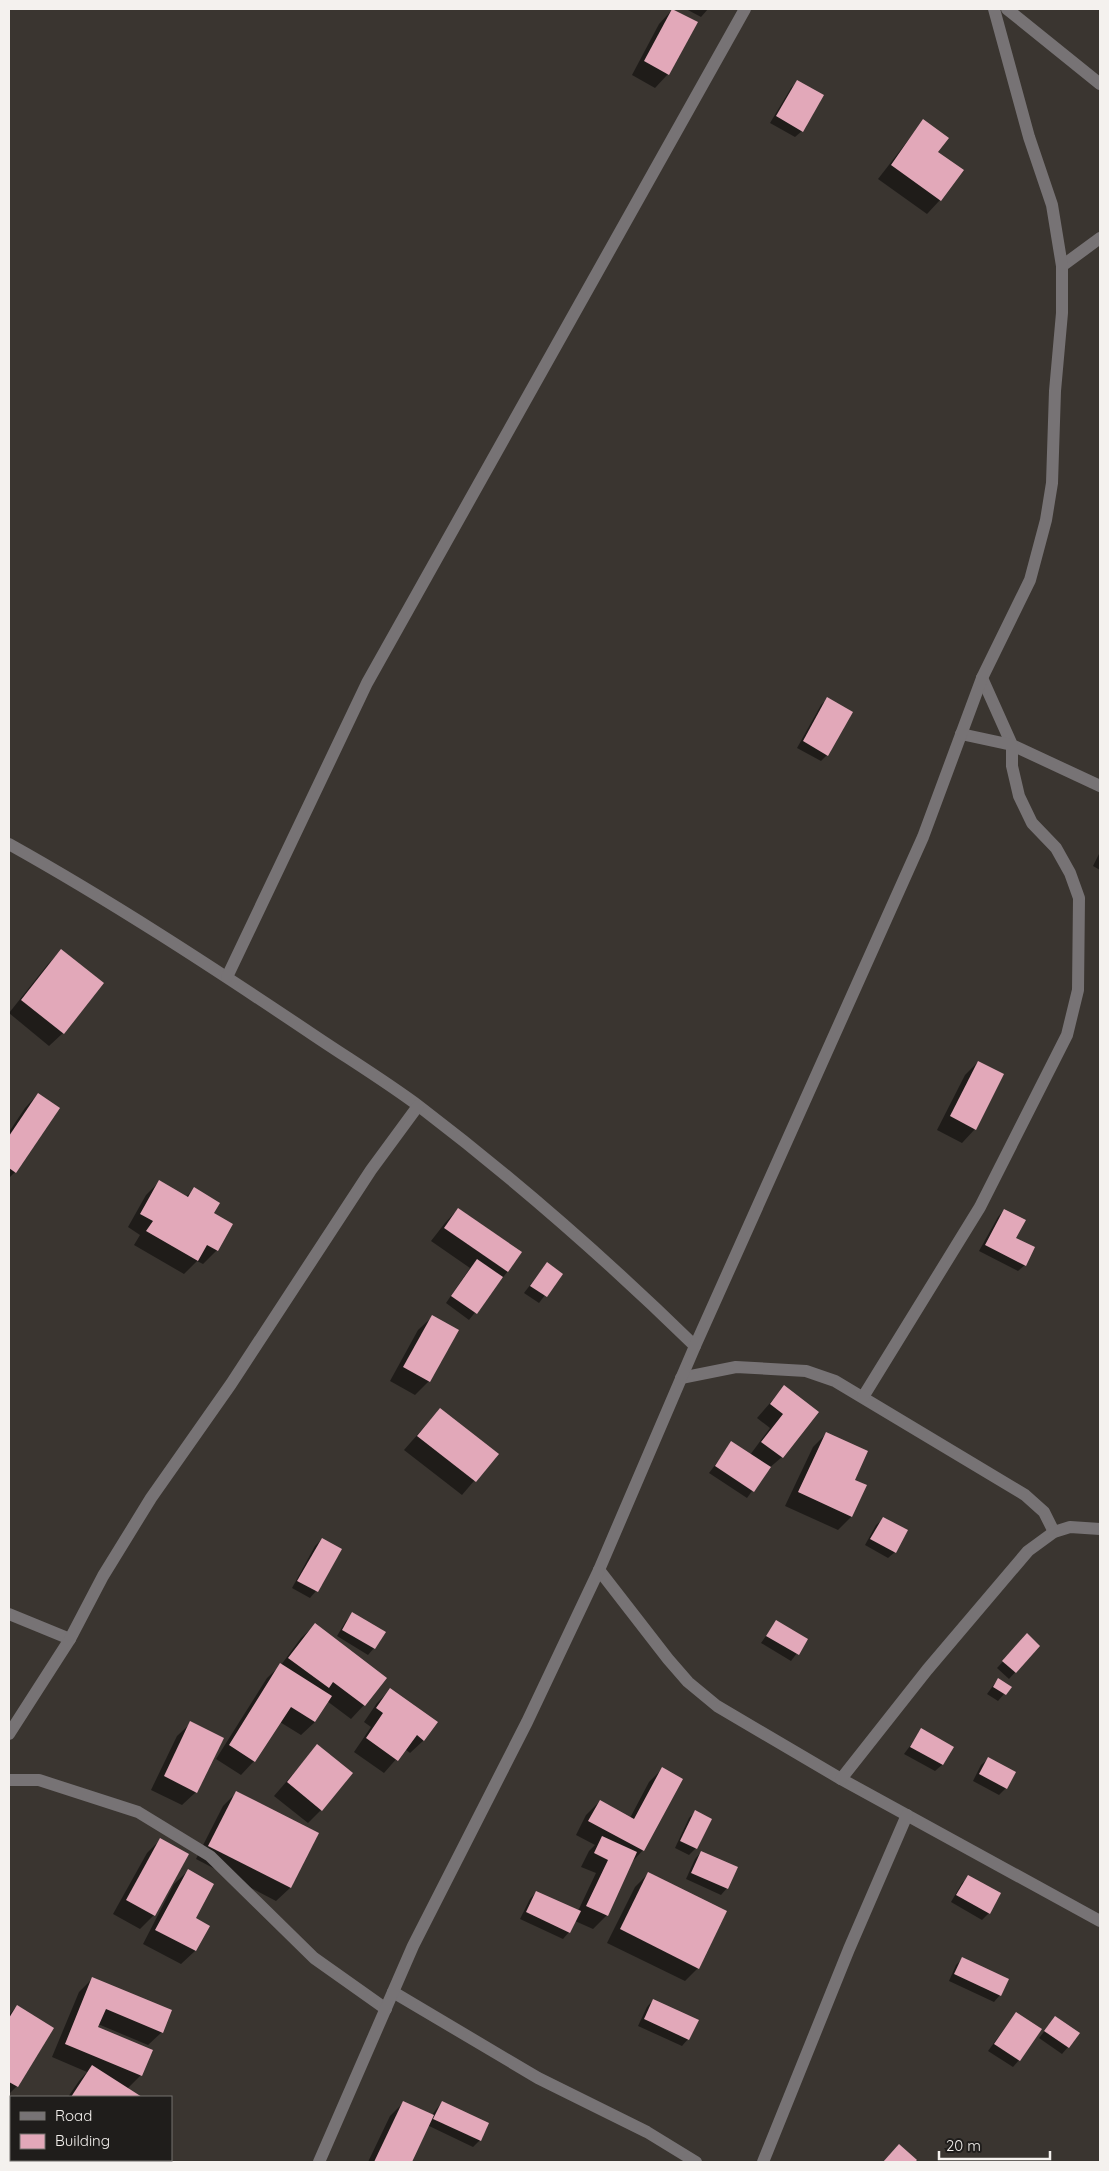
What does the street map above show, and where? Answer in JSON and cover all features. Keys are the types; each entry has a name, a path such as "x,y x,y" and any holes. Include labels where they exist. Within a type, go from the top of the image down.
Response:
{"street":[{"path":"227,977 367,683 745,9"},
{"path":"319,2162 412,1946 527,1722 599,1570 695,1346 923,837 982,678 1030,580 1046,520 1052,483 1055,391 1062,313 1062,266 1052,205 1029,138 994,9"},
{"path":"1007,9 1100,84"},
{"path":"1062,266 1100,238"},
{"path":"863,1397 980,1207 1067,1035 1078,990 1079,898 1070,873 1056,848 1032,823 1019,796 1012,766 1012,745 982,678"},
{"path":"961,734 1012,745 1100,786"},
{"path":"9,844 58,872 227,977 418,1106 541,1204 626,1278 695,1346"},
{"path":"9,1734 70,1639 103,1576 151,1498 231,1384 371,1170 418,1106"},
{"path":"682,1378 736,1367 806,1371 835,1381 1025,1495 1044,1512 1054,1532"},
{"path":"841,1779 927,1670 1028,1551 1054,1532 1070,1527 1100,1529"},
{"path":"599,1570 688,1682 717,1706 841,1779 1100,1921"},
{"path":"9,1614 70,1639"},
{"path":"9,1780 39,1780 138,1812 210,1856 314,1958 386,2009"},
{"path":"763,2162 849,1949 907,1816"},
{"path":"393,1992 538,2078 647,2132 696,2162"}],"building":[{"path":"672,9 698,22 669,75 644,61"},
{"path":"797,80 824,95 803,132 776,116"},
{"path":"923,119 949,138 938,152 964,170 941,201 891,165"},
{"path":"827,697 853,712 828,756 803,741"},
{"path":"61,949 104,983 64,1034 21,1000"},
{"path":"978,1061 1004,1074 976,1130 950,1116"},
{"path":"38,1093 60,1108 16,1173 9,1168 9,1136"},
{"path":"159,1180 188,1197 194,1187 220,1203 214,1213 233,1224 218,1251 207,1245 198,1261 146,1231 153,1221 140,1214"},
{"path":"458,1208 522,1252 508,1272 444,1228"},
{"path":"1004,1209 1026,1220 1016,1238 1035,1247 1026,1266 985,1245"},
{"path":"477,1259 503,1277 477,1314 451,1296"},
{"path":"547,1262 563,1274 547,1297 530,1286"},
{"path":"432,1315 459,1330 430,1382 403,1367"},
{"path":"784,1385 819,1412 783,1458 761,1442 783,1414 770,1404"},
{"path":"440,1408 499,1454 476,1482 417,1436"},
{"path":"826,1432 868,1451 855,1480 867,1485 852,1517 798,1492"},
{"path":"731,1441 771,1467 754,1492 715,1466"},
{"path":"883,1517 908,1530 896,1553 870,1539"},
{"path":"322,1538 342,1549 318,1592 297,1581"},
{"path":"352,1612 386,1632 375,1649 342,1630"},
{"path":"776,1620 808,1639 799,1655 766,1636"},
{"path":"315,1623 387,1678 365,1706 333,1682 329,1688 288,1658"},
{"path":"1027,1633 1040,1646 1016,1673 1002,1661"},
{"path":"280,1663 332,1696 315,1722 291,1707 255,1762 229,1745"},
{"path":"998,1678 1012,1687 1006,1695 993,1687"},
{"path":"390,1688 438,1722 424,1741 417,1735 398,1761 366,1738 383,1713 376,1708"},
{"path":"190,1721 224,1738 197,1793 164,1776"},
{"path":"921,1728 954,1747 943,1765 910,1747"},
{"path":"317,1744 353,1773 322,1811 287,1782"},
{"path":"988,1757 1016,1772 1007,1789 979,1774"},
{"path":"662,1767 683,1779 644,1851 588,1821 600,1800 634,1819"},
{"path":"236,1791 319,1833 291,1888 208,1846"},
{"path":"695,1810 712,1819 697,1849 680,1841"},
{"path":"602,1836 637,1852 608,1916 586,1906 608,1860 594,1853"},
{"path":"160,1838 189,1854 155,1916 126,1900"},
{"path":"701,1851 738,1867 728,1889 691,1873"},
{"path":"188,1869 214,1884 196,1918 210,1926 196,1951 155,1930"},
{"path":"648,1872 727,1911 699,1969 620,1929"},
{"path":"968,1875 1001,1893 990,1914 956,1895"},
{"path":"536,1891 581,1911 570,1933 526,1912"},
{"path":"962,1957 1009,1979 1001,1996 954,1974"},
{"path":"92,1977 172,2010 163,2033 106,2009 98,2027 153,2050 142,2076 65,2044"},
{"path":"653,1999 699,2020 689,2040 644,2019"},
{"path":"17,2005 54,2028 18,2087 9,2082 9,2018"},
{"path":"1016,2012 1042,2029 1020,2061 994,2044"},
{"path":"1055,2016 1080,2033 1069,2048 1044,2031"},
{"path":"92,2065 140,2096 72,2096"},
{"path":"403,2101 434,2115 412,2162 374,2162"},
{"path":"442,2101 489,2123 481,2141 433,2119"},
{"path":"9,2144 10,2161 37,2162 9,2162"},
{"path":"899,2144 917,2160 915,2162 883,2162"}]}
